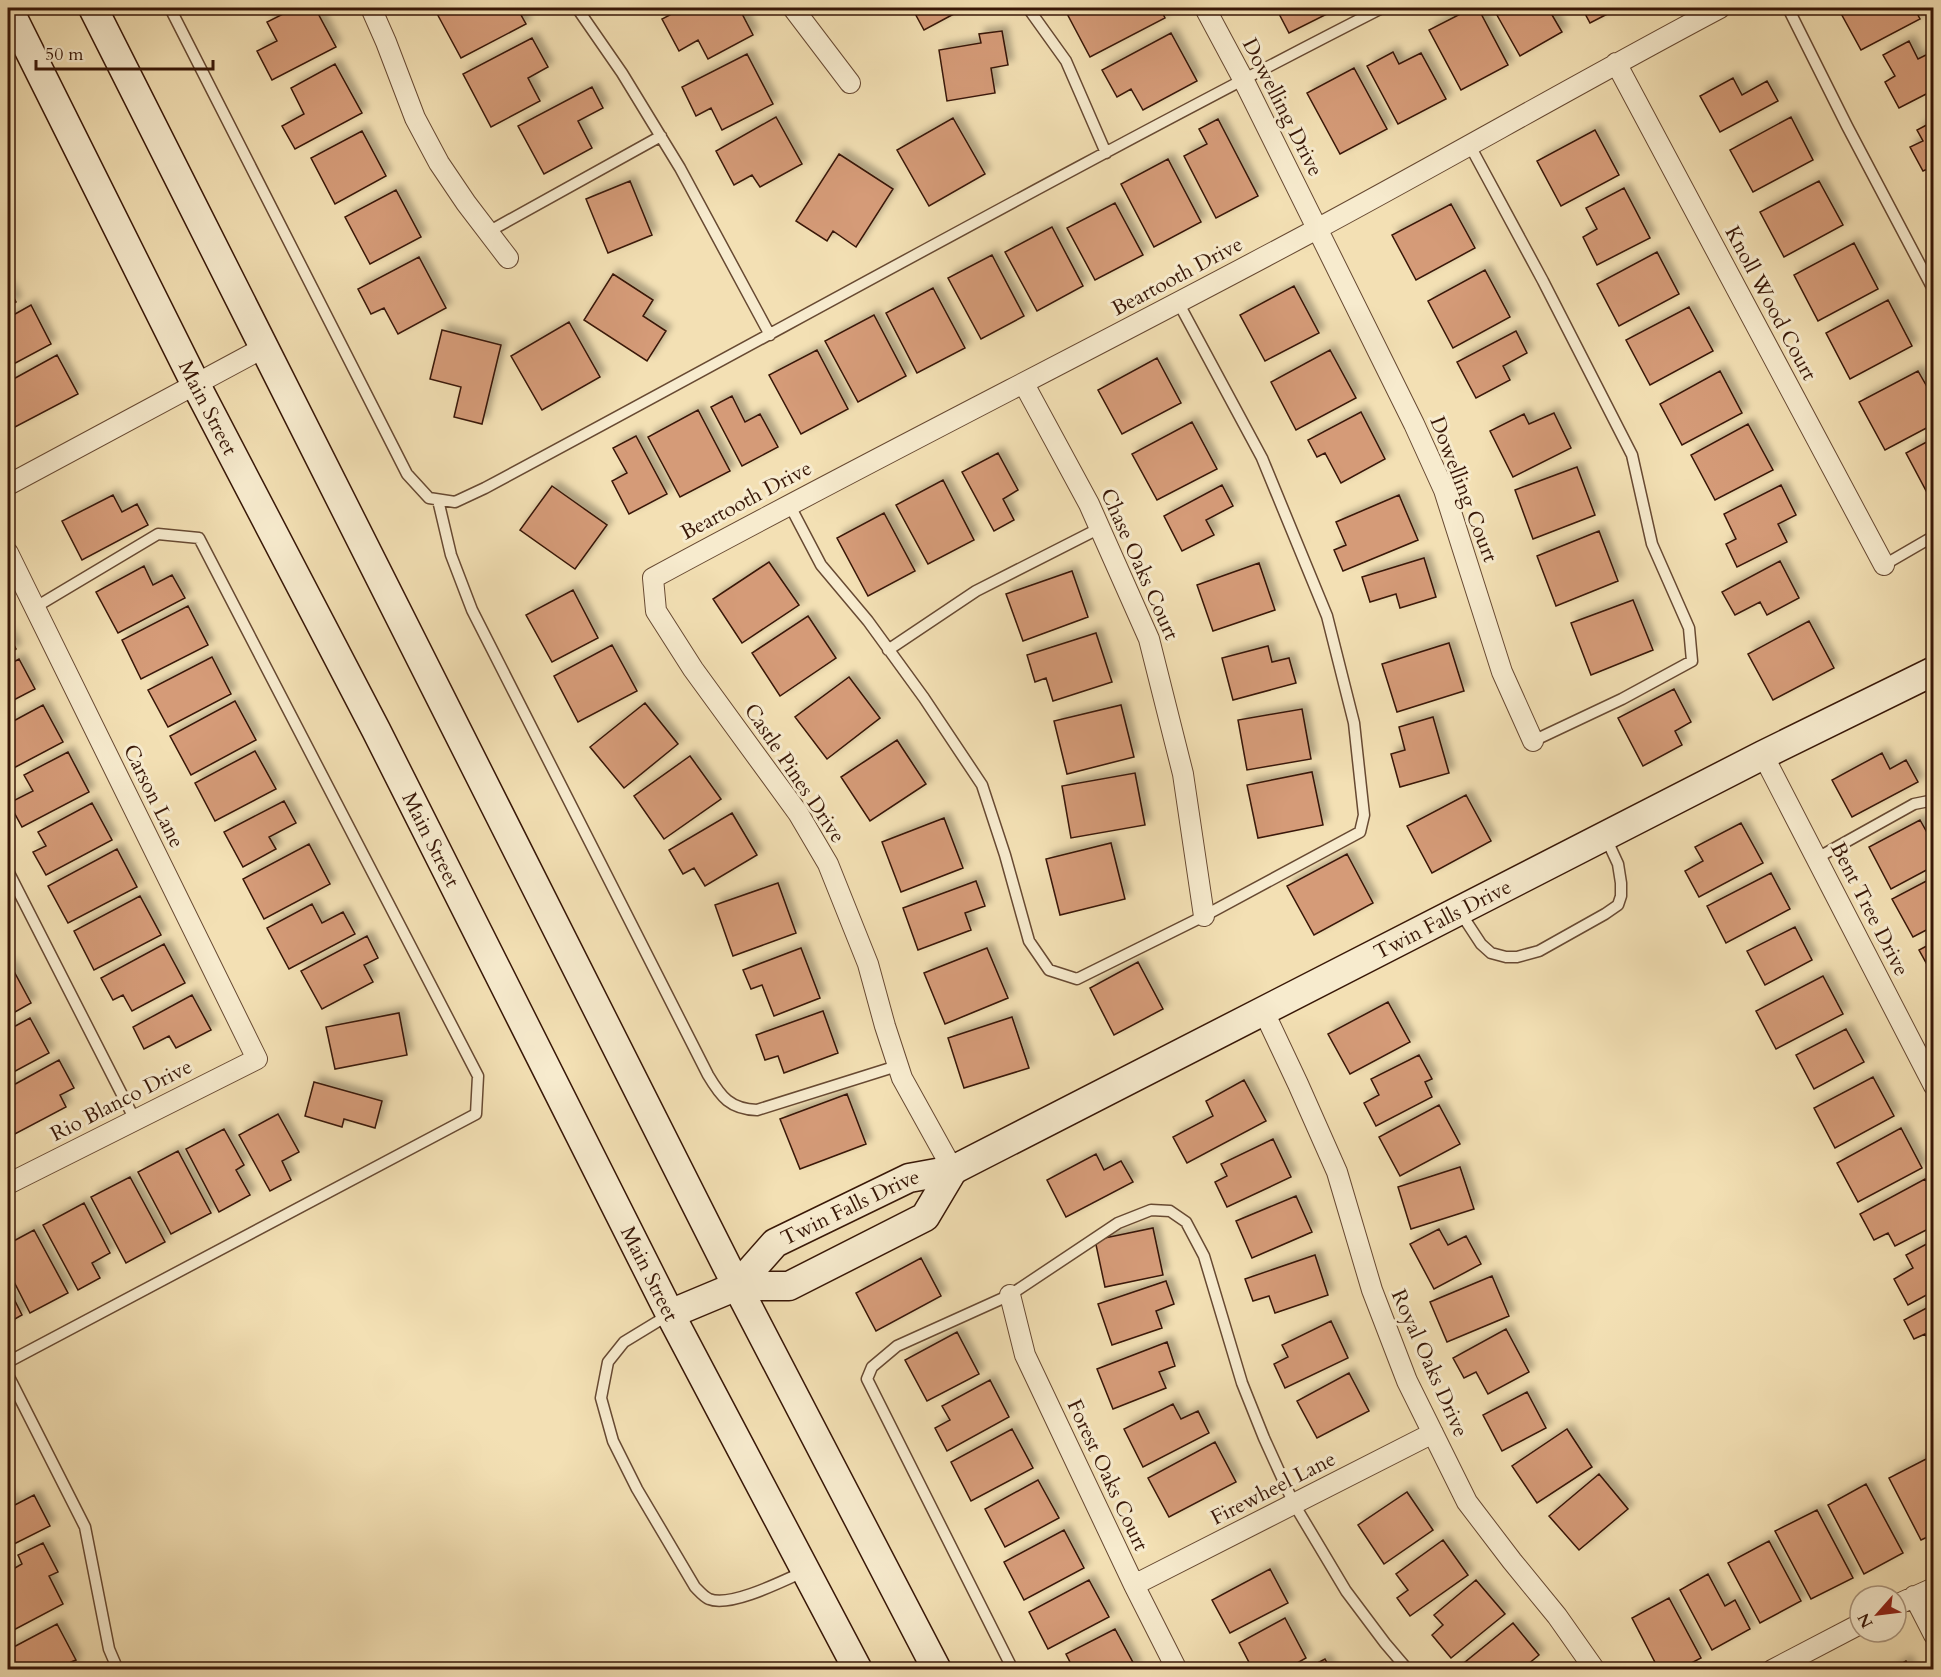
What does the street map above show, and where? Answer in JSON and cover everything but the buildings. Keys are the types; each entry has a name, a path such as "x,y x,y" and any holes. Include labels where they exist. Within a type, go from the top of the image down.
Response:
{"main road":[{"name":"Main Street","path":"8,8 196,385 376,730 670,1314 858,1670"},
{"path":"93,8 737,1286 937,1670"},
{"name":"Twin Falls Drive","path":"737,1286 776,1243 909,1178 953,1170 1763,755 1934,671"},
{"name":"Twin Falls Drive","path":"737,1286 789,1286 925,1217 953,1170"},
{"path":"670,1314 737,1286"}],"street":[{"path":"371,8 415,118 439,163 465,203 508,258"},
{"path":"793,8 850,83"},
{"name":"Dowelling Drive","path":"1205,8 1243,78 1318,228"},
{"name":"Beartooth Drive","path":"653,578 789,504 1024,384 1318,228 1720,8"},
{"name":"Knoll Wood Court","path":"1616,63 1884,565"},
{"name":"Dowelling Court","path":"1318,228 1444,490 1502,672 1533,741"},
{"path":"8,485 265,347"},
{"name":"Chase Oaks Court","path":"1024,384 1100,528 1149,639 1183,774 1204,916"},
{"name":"Carson Lane","path":"8,553 257,1059"},
{"name":"Castle Pines Drive","path":"653,578 656,611 693,669 798,813 828,864 868,964 897,1066 953,1170"},
{"name":"Bent Tree Drive","path":"1763,755 1934,1086"},
{"name":"Royal Oaks Drive","path":"1264,1012 1337,1172 1372,1290 1407,1381 1467,1502 1557,1616 1595,1670"},
{"name":"Rio Blanco Drive","path":"8,1184 257,1059"},
{"name":"Forest Oaks Court","path":"1010,1295 1025,1355 1177,1670"},
{"name":"Firewheel Lane","path":"1134,1585 1433,1433"},
{"path":"1908,1599 1934,1588"},
{"path":"1914,1596 1934,1635"},
{"path":"1773,1670 1848,1630"}],"lane":[{"path":"170,8 407,474 429,498 454,502 485,488 770,335 1243,78 1382,8"},
{"path":"577,8 622,73 680,168 770,335"},
{"path":"1028,8 1066,61 1106,153"},
{"path":"1788,8 1934,291"},
{"path":"488,232 661,136"},
{"path":"1469,144 1543,281 1632,455 1652,544 1689,628 1692,662 1622,699 1533,741"},
{"path":"789,504 821,565 924,698 982,785 1005,855 1029,941 1049,970 1077,979 1204,916 1360,832 1364,815 1354,723 1328,616 1262,458 1178,302"},
{"path":"438,500 451,555 472,610 719,1095 730,1103 745,1109 757,1110 897,1066"},
{"path":"888,650 976,591 1100,528"},
{"path":"8,1362 476,1114 478,1076 199,538 158,534 34,608"},
{"path":"1884,565 1934,536"},
{"path":"1817,858 1914,804 1934,800"},
{"path":"1459,912 1481,944 1491,953 1517,957 1539,951 1618,905 1621,896 1618,864 1605,836"},
{"path":"8,871 135,1120"},
{"path":"1014,1670 867,1380 872,1367 897,1346 1010,1295 1118,1223 1151,1210 1170,1211 1186,1222 1204,1256 1242,1383 1294,1504 1346,1591 1408,1670"},
{"path":"670,1314 624,1342 608,1362 601,1398 613,1442 695,1587 708,1599 721,1602 754,1593 805,1571"},
{"path":"8,1375 85,1527 109,1649 118,1670"}]}
